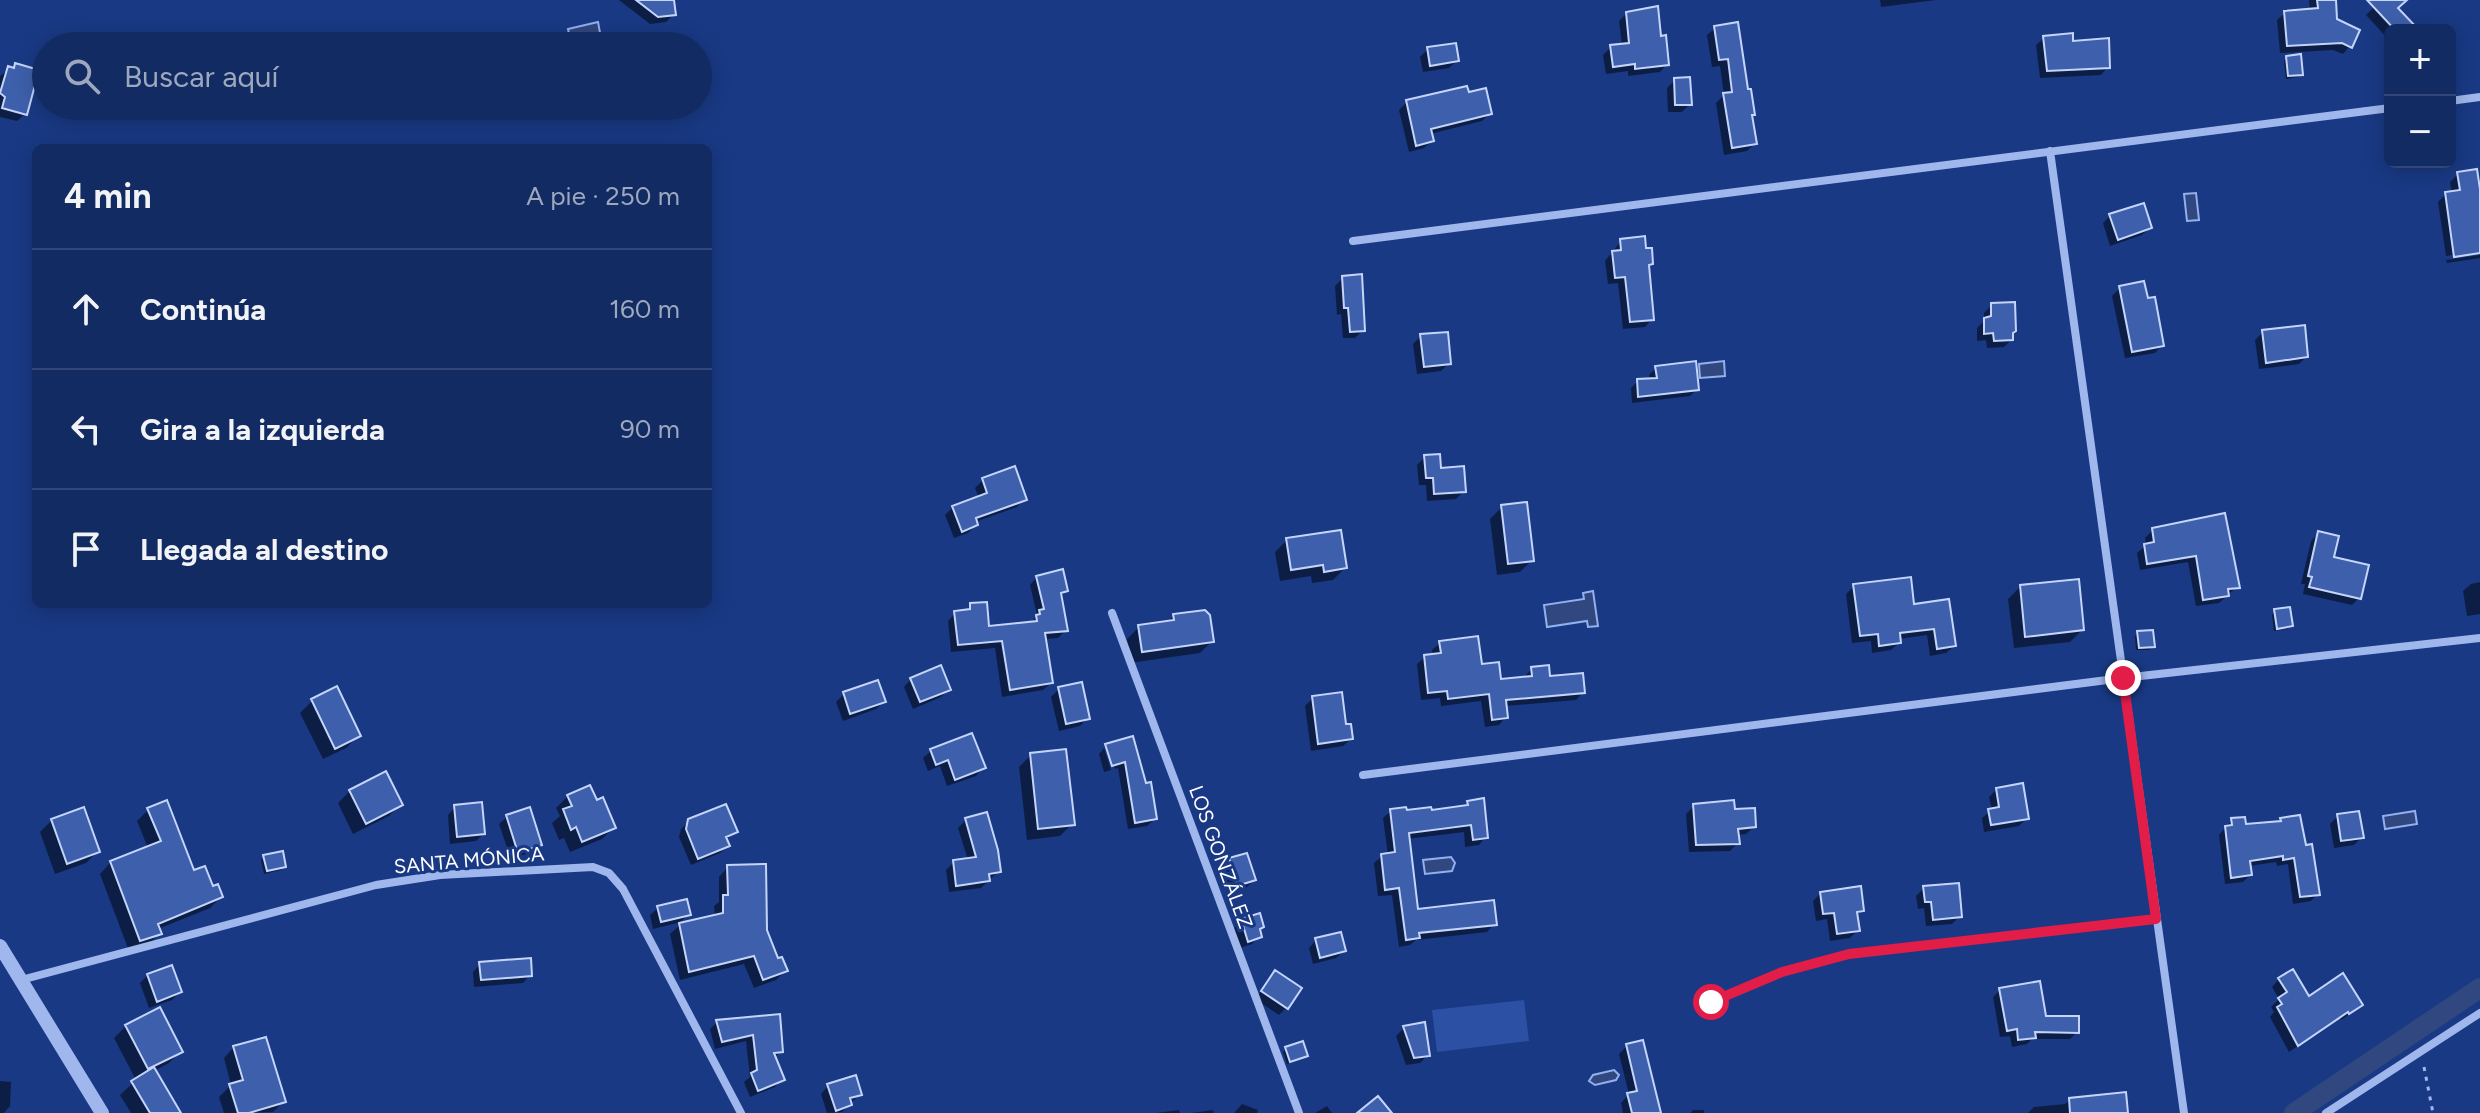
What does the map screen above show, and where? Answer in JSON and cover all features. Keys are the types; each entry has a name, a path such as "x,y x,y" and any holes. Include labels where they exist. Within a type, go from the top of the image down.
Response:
{"street":[{"path":"2456,100 2480,97"},
{"path":"1353,241 2384,109"},
{"path":"2050,151 2184,1113"},
{"name":"LOS GONZÁLEZ","path":"1112,613 1299,1113"},
{"path":"1363,775 2123,678 2480,638"},
{"name":"SANTA MÓNICA","path":"20,980 376,885 440,875 593,867 609,873 623,889 741,1113"},
{"path":"1711,1002 1782,972 1849,954 2156,919"},
{"path":"0,946 102,1113"},
{"path":"2326,1113 2480,1013"}],"path":[{"path":"2420,1052 2433,1113"}],"shaded area":[{"path":"598,22 600,32 569,32 568,29"},
{"path":"2196,193 2199,220 2187,221 2184,194"},
{"path":"1724,361 1725,376 1700,378 1699,364"},
{"path":"1593,591 1598,626 1588,627 1587,621 1547,627 1544,605 1584,599 1583,593"},
{"path":"2415,811 2417,824 2385,829 2383,816"},
{"path":"1451,857 1455,863 1452,871 1425,874 1423,860"},
{"path":"1524,1000 1529,1041 1437,1052 1432,1010"},
{"path":"1614,1070 1619,1075 1616,1080 1595,1085 1589,1081 1593,1075"}],"building":[{"path":"636,0 674,0 676,15 658,17"},
{"path":"2317,0 2336,0 2337,19 2360,30 2352,48 2342,43 2287,46 2284,11 2318,8"},
{"path":"2367,0 2407,0 2398,8 2413,24 2389,24"},
{"path":"1658,6 1661,36 1666,35 1669,65 1635,69 1635,64 1613,67 1610,45 1629,43 1626,12"},
{"path":"1738,22 1748,89 1751,89 1757,144 1732,148 1723,93 1732,92 1728,59 1719,60 1714,26"},
{"path":"2073,33 2073,41 2109,38 2110,68 2047,71 2043,36"},
{"path":"1456,43 1459,61 1430,66 1427,47"},
{"path":"2301,54 2303,75 2288,76 2286,56"},
{"path":"15,63 32,68 32,96 27,115 2,108 5,97 0,93 8,66 14,68"},
{"path":"1690,77 1692,105 1675,105 1674,78"},
{"path":"1467,86 1469,92 1486,88 1492,114 1431,129 1434,141 1416,146 1406,100"},
{"path":"2477,169 2480,253 2454,257 2445,192 2460,190 2457,172"},
{"path":"2144,203 2152,228 2118,240 2109,214"},
{"path":"1645,236 1646,248 1652,248 1653,264 1649,265 1654,320 1630,322 1625,277 1615,278 1612,251 1621,250 1620,239"},
{"path":"1362,274 1365,331 1350,332 1348,308 1344,308 1342,276"},
{"path":"2144,281 2148,298 2155,297 2164,346 2132,352 2119,286"},
{"path":"2015,302 2016,331 2013,340 1994,341 1993,333 1984,334 1984,318 1991,316 1991,303"},
{"path":"2305,325 2308,357 2266,363 2262,330"},
{"path":"1448,332 1451,364 1424,367 1420,334"},
{"path":"1696,361 1699,390 1638,397 1637,379 1657,378 1655,366"},
{"path":"1440,454 1441,468 1464,466 1466,492 1434,494 1433,478 1426,478 1424,455"},
{"path":"1015,466 1027,500 976,518 978,525 962,532 952,506 987,493 982,478"},
{"path":"1527,502 1534,561 1508,564 1501,505"},
{"path":"2225,513 2240,588 2228,589 2229,596 2203,600 2196,556 2147,564 2144,544 2154,542 2152,528"},
{"path":"1341,530 1347,568 1324,572 1323,565 1291,570 1286,538"},
{"path":"2318,531 2339,536 2334,557 2369,565 2361,599 2309,587 2312,577 2308,576"},
{"path":"1063,569 1068,591 1061,593 1068,631 1045,633 1053,683 1010,690 1002,641 958,645 954,611 970,609 970,603 987,602 989,626 1037,621 1036,615 1044,609 1036,576"},
{"path":"1911,577 1914,604 1949,599 1956,646 1937,649 1934,629 1900,633 1901,643 1879,646 1878,634 1860,636 1853,584"},
{"path":"2079,579 2084,630 2025,637 2020,585"},
{"path":"2290,607 2293,626 2277,629 2274,609"},
{"path":"1205,610 1210,615 1214,642 1142,652 1138,625 1174,620 1173,614"},
{"path":"2153,630 2155,647 2139,648 2137,631"},
{"path":"1478,636 1482,664 1499,662 1501,679 1532,676 1531,667 1549,665 1550,676 1583,673 1585,693 1506,700 1508,718 1492,720 1489,694 1448,699 1447,691 1428,693 1424,655 1441,653 1439,641"},
{"path":"941,665 951,690 920,702 910,678"},
{"path":"878,680 886,702 850,714 843,692"},
{"path":"1082,682 1090,719 1066,724 1058,687"},
{"path":"337,686 361,736 335,749 311,699"},
{"path":"1342,692 1346,724 1351,724 1353,739 1318,744 1312,696"},
{"path":"972,733 986,768 955,780 948,760 936,765 930,749"},
{"path":"1133,736 1146,783 1151,782 1157,819 1135,823 1125,762 1112,766 1105,744"},
{"path":"1066,749 1075,825 1038,829 1030,753"},
{"path":"386,771 403,805 366,824 349,790"},
{"path":"2023,783 2029,819 1991,825 1988,809 1999,807 1996,788"},
{"path":"590,785 597,800 603,797 616,828 582,842 576,827 571,830 563,809 572,806 567,795"},
{"path":"1484,798 1488,838 1473,840 1471,825 1409,833 1418,909 1494,900 1497,925 1419,933 1420,938 1406,940 1399,888 1385,890 1381,854 1395,852 1390,809 1431,807 1432,810 1468,805 1467,801"},
{"path":"167,800 194,870 205,866 213,886 218,884 223,897 158,924 162,934 140,941 110,861 161,841 147,808"},
{"path":"1734,800 1735,809 1755,808 1756,827 1738,829 1740,844 1696,845 1693,804"},
{"path":"482,802 485,834 457,837 454,805"},
{"path":"726,804 738,832 726,837 730,846 698,859 686,829 688,819"},
{"path":"84,807 100,852 67,864 51,819"},
{"path":"530,807 542,845 518,853 506,815"},
{"path":"2359,811 2364,838 2341,841 2337,814"},
{"path":"987,812 1001,872 989,874 990,881 956,886 953,860 976,857 965,818"},
{"path":"2300,815 2306,845 2312,844 2320,895 2300,897 2294,858 2283,860 2283,856 2250,861 2252,875 2231,878 2225,826 2232,825 2231,818 2245,817 2246,824 2281,821 2280,818"},
{"path":"283,851 286,867 267,871 263,855"},
{"path":"1247,853 1256,880 1237,886 1229,858"},
{"path":"766,864 767,930 778,958 782,957 788,971 763,980 754,956 689,972 679,923 723,913 723,895 728,895 727,865"},
{"path":"1959,883 1962,917 1933,920 1931,902 1925,902 1923,886"},
{"path":"1861,886 1864,911 1857,912 1860,931 1837,934 1834,913 1823,914 1820,892"},
{"path":"687,899 691,915 661,922 657,906"},
{"path":"1260,913 1264,927 1260,929 1262,937 1248,942 1241,919"},
{"path":"1341,932 1346,951 1320,958 1315,938"},
{"path":"531,958 532,976 481,980 479,962"},
{"path":"172,965 182,992 157,1002 147,974"},
{"path":"2293,969 2309,996 2343,973 2363,1005 2298,1046 2277,1007 2282,1004 2278,998 2287,992 2278,978"},
{"path":"1275,970 1302,988 1288,1009 1261,991"},
{"path":"2040,981 2046,1016 2079,1016 2079,1033 2035,1032 2036,1038 2018,1040 2017,1029 2007,1031 1999,988"},
{"path":"160,1007 183,1052 148,1069 125,1025"},
{"path":"780,1014 783,1052 774,1053 785,1080 758,1091 751,1073 757,1070 753,1035 722,1042 716,1020"},
{"path":"1425,1022 1430,1056 1414,1058 1403,1026"},
{"path":"266,1037 286,1102 249,1113 238,1113 229,1084 243,1080 233,1046"},
{"path":"1643,1040 1661,1113 1632,1113 1627,1093 1637,1091 1626,1044"},
{"path":"1303,1041 1308,1056 1290,1062 1285,1047"},
{"path":"154,1067 181,1113 150,1113 131,1081"},
{"path":"856,1075 862,1095 850,1098 852,1105 836,1111 827,1084"},
{"path":"2126,1092 2128,1113 2070,1113 2069,1098"},
{"path":"1378,1096 1392,1113 1357,1113"}],"waterway":[{"path":"2294,1113 2480,988"}],"route":[{"path":"1711,1002 1782,972 1849,954 2156,919 2123,678"}]}
